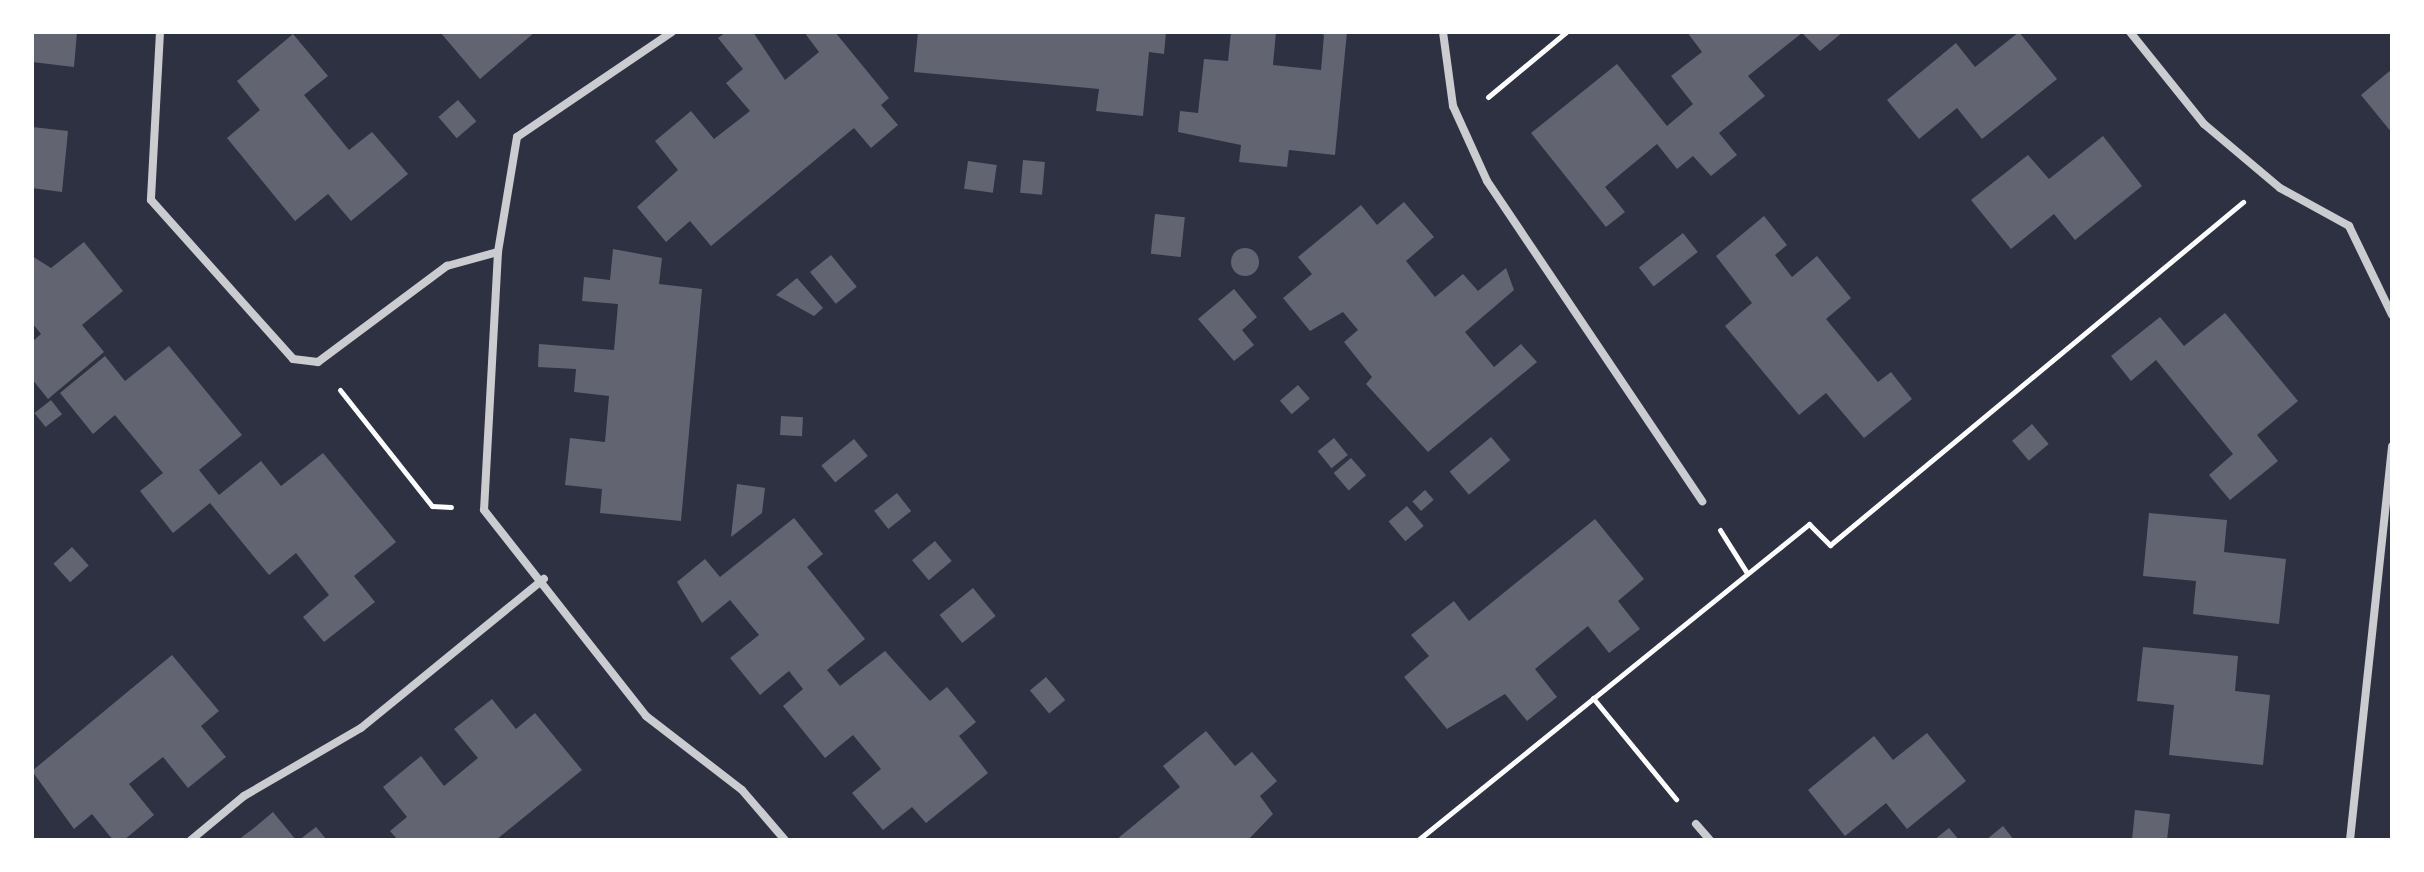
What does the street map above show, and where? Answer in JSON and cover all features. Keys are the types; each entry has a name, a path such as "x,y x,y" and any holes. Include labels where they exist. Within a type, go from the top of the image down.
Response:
{"street":[{"path":"160,32 151,200 293,359 318,362 447,266 498,252"},
{"path":"672,32 517,137 498,252 484,510 544,579 646,716 742,790 785,840"},
{"path":"1443,32 1459,120 1487,181 1702,501"},
{"path":"2130,32 2204,124 2272,178 2349,226 2392,315"},
{"path":"2350,840 2392,446"},
{"path":"191,840 244,796 361,728 544,579"},
{"path":"1696,824 1710,840"}],"path":[{"path":"1459,120 1566,32"},
{"path":"1418,840 1809,524 1830,545 2272,178"},
{"path":"318,362 432,506 484,510"},
{"path":"1702,501 1747,573"},
{"path":"1593,698 1696,824"}],"building":[{"path":"32,32 77,32 74,67 32,62"},
{"path":"440,32 535,32 480,79"},
{"path":"726,32 753,32 785,80 819,52 804,32 835,32 889,98 881,105 898,125 871,148 854,128 711,246 690,221 666,242 637,207 678,170 655,141 691,111 714,139 750,111 726,83 743,69 718,38"},
{"path":"918,32 1166,32 1164,54 1149,52 1143,116 1096,111 1099,89 914,72"},
{"path":"1231,32 1276,32 1273,65 1321,70 1324,35 1318,32 1347,32 1335,155 1289,150 1287,167 1239,162 1241,145 1178,132 1180,111 1198,113 1204,59 1228,61"},
{"path":"1687,32 1843,32 1820,51 1802,33 1748,76 1765,96 1719,133 1737,155 1711,176 1693,156 1677,169 1657,144 1605,187 1625,212 1606,227 1531,133 1617,64 1667,126 1693,104 1671,76 1702,52"},
{"path":"2019,32 2057,79 1982,139 1957,108 1919,139 1887,100 1956,43 1975,67"},
{"path":"293,34 328,76 304,95 349,150 372,132 408,174 351,221 328,194 295,221 227,138 260,110 237,81"},
{"path":"2392,69 2392,133 2361,95"},
{"path":"458,100 476,121 457,138 438,117"},
{"path":"32,127 68,131 62,192 32,188"},
{"path":"2103,136 2142,186 2075,240 2054,214 2011,249 1971,200 2028,155 2049,179"},
{"path":"1023,160 1045,162 1042,195 1020,193"},
{"path":"968,161 997,165 993,193 964,189"},
{"path":"1404,202 1434,237 1406,261 1435,297 1463,274 1478,291 1506,268 1514,290 1465,332 1494,367 1521,344 1537,362 1428,452 1366,384 1372,377 1344,342 1358,330 1343,312 1310,331 1283,298 1312,274 1298,257 1361,205 1377,225"},
{"path":"1155,214 1185,217 1181,257 1151,254"},
{"path":"1764,216 1787,245 1775,255 1792,277 1817,256 1851,298 1826,319 1878,382 1891,372 1912,399 1864,438 1826,393 1799,415 1725,326 1752,303 1716,256"},
{"path":"1683,233 1698,252 1654,286 1639,267"},
{"path":"84,242 123,291 82,325 104,352 48,399 32,379 32,342 41,334 32,323 32,256 51,268"},
{"path":"1245,248 1255,252 1259,262 1255,272 1245,276 1235,272 1231,262 1235,252"},
{"path":"613,249 662,258 659,284 702,289 681,521 600,513 602,489 565,485 570,438 605,442 609,396 574,392 576,369 538,367 539,344 614,350 618,304 582,301 584,277 610,280"},
{"path":"831,255 857,287 836,304 810,272"},
{"path":"797,278 823,308 814,316 776,295"},
{"path":"1234,289 1257,317 1242,330 1254,345 1234,361 1198,319"},
{"path":"2225,313 2298,401 2257,435 2278,461 2230,500 2209,475 2233,454 2156,360 2131,381 2111,356 2160,317 2184,346"},
{"path":"169,346 242,435 199,470 219,495 261,461 281,486 323,453 396,542 354,576 375,602 324,642 303,617 329,595 296,553 269,575 210,503 173,533 140,491 163,473 115,415 93,434 60,393 105,356 125,381"},
{"path":"1298,385 1310,399 1292,414 1280,401"},
{"path":"51,400 62,414 46,427 34,413"},
{"path":"781,416 803,417 802,436 780,435"},
{"path":"2032,424 2049,444 2029,461 2012,441"},
{"path":"1491,437 1510,460 1469,495 1450,472"},
{"path":"1334,438 1348,455 1332,468 1318,451"},
{"path":"854,439 868,456 835,483 821,465"},
{"path":"1351,458 1366,475 1349,490 1334,473"},
{"path":"737,484 765,488 762,513 731,537"},
{"path":"1425,490 1434,500 1421,511 1412,501"},
{"path":"897,493 911,511 888,529 874,511"},
{"path":"1407,506 1424,526 1405,541 1389,521"},
{"path":"2149,513 2227,520 2224,552 2286,559 2279,624 2193,614 2196,581 2143,576"},
{"path":"794,518 823,554 807,567 865,639 827,670 840,686 885,651 930,701 947,687 976,722 959,736 988,773 926,823 912,807 883,830 852,793 881,769 853,735 825,758 783,706 803,689 789,671 760,695 730,658 759,635 730,600 702,623 677,582 705,559 720,577"},
{"path":"1595,519 1644,579 1618,601 1640,629 1609,653 1588,626 1535,669 1557,697 1527,721 1505,694 1447,729 1404,677 1429,656 1411,635 1454,601 1469,621"},
{"path":"935,541 952,561 929,580 912,560"},
{"path":"72,547 89,566 70,582 53,564"},
{"path":"973,588 996,616 962,643 940,615"},
{"path":"2143,647 2238,656 2235,691 2270,695 2263,765 2169,755 2174,705 2137,701"},
{"path":"172,655 219,711 201,726 226,757 188,788 163,757 129,784 154,815 124,840 113,840 92,814 74,829 32,771"},
{"path":"1046,677 1065,700 1049,713 1030,690"},
{"path":"492,699 516,729 535,713 582,770 496,840 398,840 390,831 407,817 383,787 421,756 444,786 478,758 454,729"},
{"path":"1206,731 1235,766 1252,752 1277,781 1260,796 1273,814 1248,840 1116,840 1180,787 1163,766"},
{"path":"1927,733 1966,781 1907,829 1886,803 1845,836 1808,790 1874,736 1893,760"},
{"path":"2135,810 2170,814 2167,840 2132,840"},
{"path":"273,812 296,840 238,840 254,828"},
{"path":"2003,826 2014,840 1986,840"},
{"path":"316,827 327,840 299,840"},
{"path":"1949,828 1959,840 1934,840"}]}
